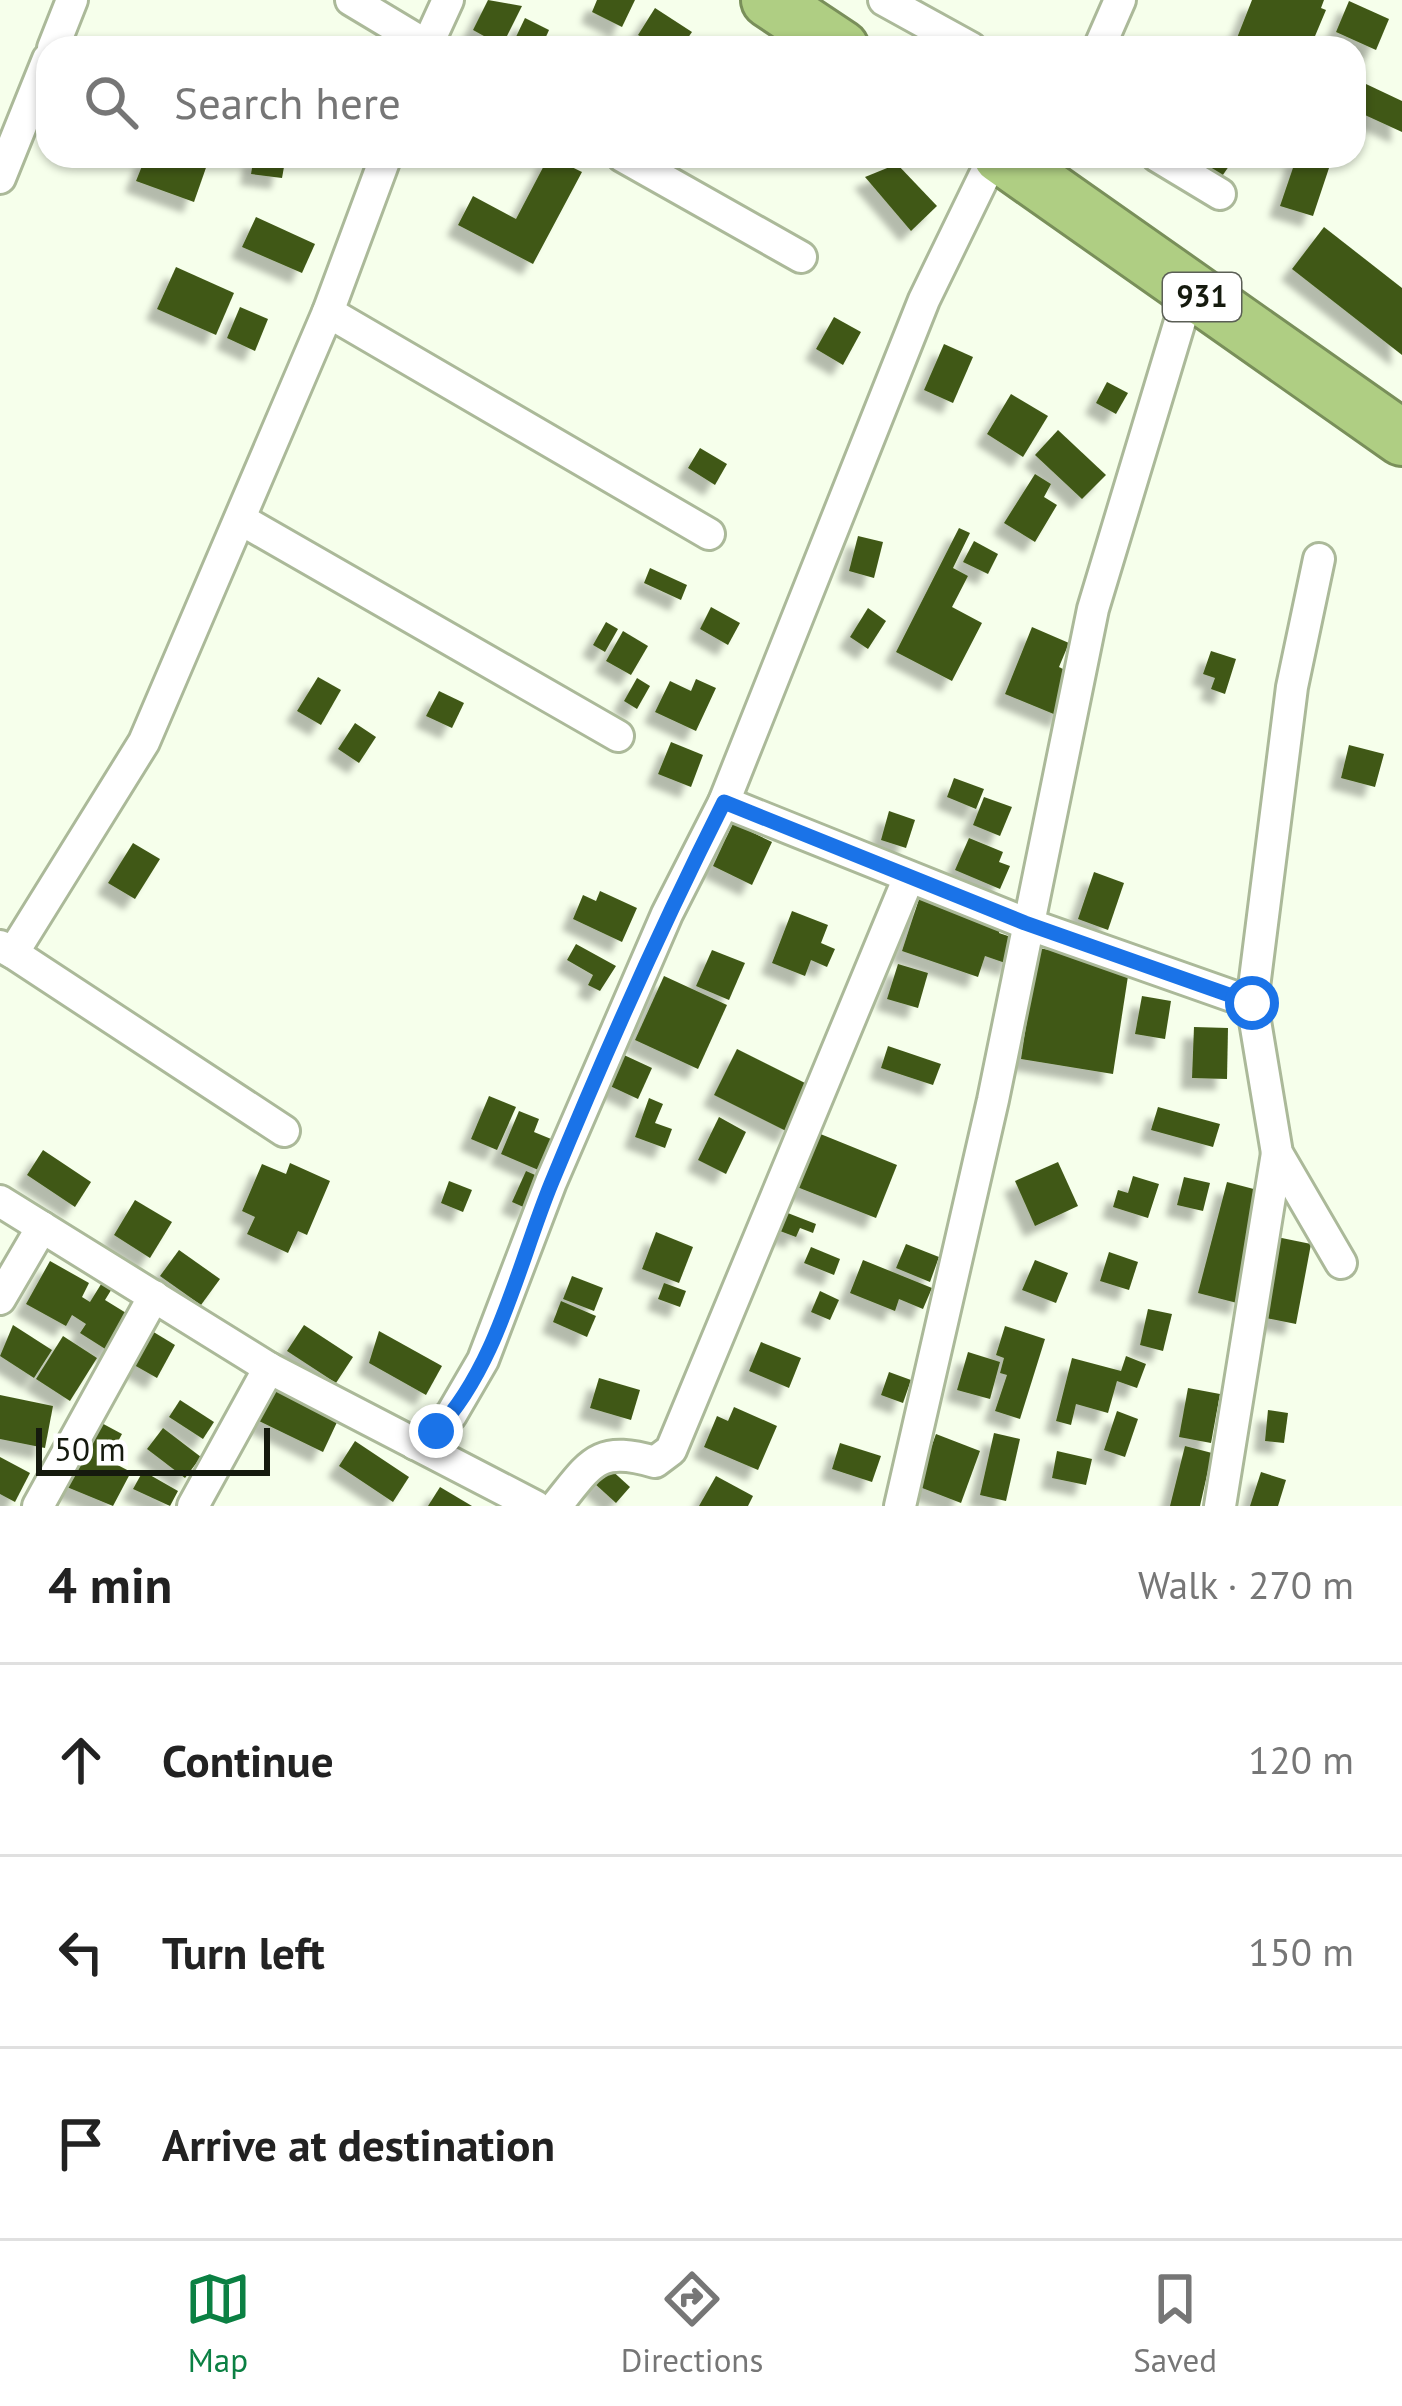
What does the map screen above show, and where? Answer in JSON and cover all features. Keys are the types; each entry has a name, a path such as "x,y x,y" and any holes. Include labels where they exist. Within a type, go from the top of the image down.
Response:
{"highway":[{"path":"769,0 823,36"},
{"name":"931","path":"1015,168 1402,438"}],"street":[{"path":"57,36 72,0"},
{"path":"351,0 410,36"},
{"path":"433,36 448,0"},
{"path":"884,0 948,36"},
{"path":"1104,36 1120,0"},
{"path":"0,178 36,89"},
{"path":"284,1131 7,949 144,742 328,312 382,168"},
{"path":"643,168 801,257"},
{"path":"415,1444 452,1414 483,1360 551,1182 668,914 724,802 924,300 991,168"},
{"path":"1177,168 1220,194"},
{"path":"900,1506 993,1100 1025,923 1093,609 1190,288"},
{"path":"328,312 709,534"},
{"path":"240,519 618,736"},
{"path":"1220,1506 1277,1153 1252,1003 1292,687 1318,559"},
{"path":"724,802 1025,923 1252,1003"},
{"path":"556,1506 602,1456 617,1453 655,1462 671,1450 909,877"},
{"path":"1277,1153 1341,1263"},
{"path":"0,1202 269,1368 535,1506"},
{"path":"0,1299 42,1227"},
{"path":"38,1506 154,1296"},
{"path":"193,1506 269,1368"}],"building":[{"path":"488,0 522,6 507,36 484,36 473,30"},
{"path":"597,0 635,0 622,27 592,12"},
{"path":"1252,0 1324,0 1321,8 1326,10 1315,36 1238,36"},
{"path":"1349,1 1389,19 1376,50 1366,46 1366,36 1336,32"},
{"path":"655,8 692,32 689,36 638,35"},
{"path":"525,18 549,30 546,36 516,36"},
{"path":"1366,84 1402,101 1402,132 1366,116"},
{"path":"141,168 206,168 194,202 136,181"},
{"path":"252,168 284,168 282,178 251,174"},
{"path":"543,168 582,172 533,264 458,225 473,196 516,219"},
{"path":"901,168 937,206 911,231 865,177"},
{"path":"1198,168 1228,168 1218,182"},
{"path":"1293,168 1329,168 1313,216 1280,206"},
{"path":"256,217 315,244 302,273 242,247"},
{"path":"1324,227 1402,288 1402,355 1292,269"},
{"path":"176,267 234,293 216,335 157,309"},
{"path":"240,307 268,319 255,351 227,338"},
{"path":"834,317 861,332 843,365 816,349"},
{"path":"944,344 973,357 953,403 924,390"},
{"path":"1107,382 1128,393 1116,414 1096,403"},
{"path":"1011,394 1048,416 1023,457 987,434"},
{"path":"1058,430 1106,475 1082,499 1035,455"},
{"path":"700,448 727,464 715,485 688,468"},
{"path":"1035,474 1051,484 1044,497 1057,505 1035,542 1004,523"},
{"path":"959,528 970,533 953,568 968,576 952,607 982,623 952,681 896,652"},
{"path":"858,536 883,542 874,578 849,571"},
{"path":"974,541 998,554 988,574 963,562"},
{"path":"650,568 687,585 681,600 644,583"},
{"path":"711,607 740,623 728,645 700,629"},
{"path":"868,608 886,621 868,649 850,637"},
{"path":"606,622 618,629 605,652 593,645"},
{"path":"1032,627 1069,643 1059,667 1067,671 1061,685 1072,689 1061,717 1005,694"},
{"path":"623,631 648,646 631,675 606,661"},
{"path":"1211,651 1236,659 1225,694 1211,689 1215,678 1203,674"},
{"path":"318,677 341,690 321,725 297,711"},
{"path":"637,678 650,686 637,709 624,701"},
{"path":"696,679 716,688 696,731 655,712 670,681 691,691"},
{"path":"439,691 464,703 452,728 426,716"},
{"path":"355,723 376,737 359,763 338,749"},
{"path":"671,742 703,755 691,787 658,774"},
{"path":"1349,745 1384,754 1375,787 1341,778"},
{"path":"954,778 984,789 976,809 947,797"},
{"path":"984,797 1012,807 1000,836 973,825"},
{"path":"889,811 915,820 906,848 881,840"},
{"path":"733,823 772,842 752,885 713,866"},
{"path":"969,838 1003,852 999,862 1010,866 1000,889 955,870"},
{"path":"133,843 160,859 135,899 108,883"},
{"path":"1094,872 1124,883 1108,930 1078,919"},
{"path":"600,891 637,908 622,942 573,919 583,895 596,901"},
{"path":"919,899 1001,926 999,933 1020,940 1011,965 985,956 978,977 902,951"},
{"path":"792,911 828,925 821,943 835,949 827,967 811,960 805,976 772,963"},
{"path":"576,944 616,966 600,991 588,985 593,975 567,960"},
{"path":"1038,948 1130,963 1113,1074 1021,1059"},
{"path":"712,950 745,963 729,1000 696,986"},
{"path":"898,964 928,973 918,1008 887,999"},
{"path":"664,976 727,1005 698,1069 635,1040"},
{"path":"1142,996 1171,1001 1165,1039 1135,1034"},
{"path":"1194,1027 1228,1028 1227,1079 1192,1078"},
{"path":"888,1046 941,1064 933,1085 881,1068"},
{"path":"737,1049 811,1086 788,1132 714,1095"},
{"path":"624,1055 652,1068 638,1099 610,1086"},
{"path":"489,1096 516,1107 497,1150 471,1139"},
{"path":"649,1098 663,1104 655,1123 672,1129 665,1148 635,1137"},
{"path":"1158,1107 1220,1124 1213,1147 1151,1130"},
{"path":"519,1111 539,1119 534,1132 556,1141 543,1172 501,1154"},
{"path":"719,1117 746,1132 726,1174 698,1160"},
{"path":"818,1133 897,1165 876,1218 797,1187"},
{"path":"43,1150 91,1182 75,1207 27,1175"},
{"path":"1058,1162 1078,1206 1035,1226 1015,1181"},
{"path":"290,1163 330,1181 307,1235 298,1231 288,1253 247,1234 255,1217 242,1211 262,1164 286,1174"},
{"path":"526,1171 542,1178 528,1209 512,1202"},
{"path":"1133,1176 1159,1184 1148,1218 1113,1207 1118,1190 1128,1193"},
{"path":"1184,1177 1210,1183 1203,1211 1177,1205"},
{"path":"449,1181 472,1190 463,1212 441,1203"},
{"path":"1227,1182 1269,1193 1241,1304 1198,1293"},
{"path":"135,1200 172,1222 150,1258 114,1235"},
{"path":"780,1210 816,1224 813,1233 800,1228 796,1237 772,1228"},
{"path":"656,1232 693,1247 679,1283 642,1269"},
{"path":"1272,1236 1311,1244 1296,1324 1256,1316"},
{"path":"906,1244 939,1257 930,1282 896,1268"},
{"path":"811,1247 840,1259 834,1275 804,1263"},
{"path":"179,1250 220,1279 201,1305 160,1276"},
{"path":"1109,1252 1138,1262 1129,1290 1100,1281"},
{"path":"863,1260 932,1288 923,1309 899,1299 895,1311 850,1293"},
{"path":"1035,1260 1068,1273 1056,1303 1022,1290"},
{"path":"50,1261 89,1283 82,1297 90,1302 103,1281 113,1287 105,1300 131,1316 110,1352 80,1333 86,1324 72,1315 66,1326 26,1304"},
{"path":"572,1276 603,1288 594,1311 563,1299"},
{"path":"664,1283 686,1291 680,1307 658,1299"},
{"path":"820,1291 839,1300 830,1320 811,1312"},
{"path":"561,1301 596,1316 587,1337 553,1322"},
{"path":"1148,1309 1172,1314 1163,1351 1140,1345"},
{"path":"13,1325 52,1350 34,1378 0,1356"},
{"path":"304,1325 353,1357 336,1383 287,1351"},
{"path":"1005,1326 1045,1339 1020,1419 995,1411 1007,1375 1000,1373 1004,1358 996,1355"},
{"path":"147,1328 175,1345 157,1378 127,1361"},
{"path":"379,1331 442,1366 426,1395 369,1363"},
{"path":"63,1336 97,1358 70,1401 36,1379"},
{"path":"761,1342 801,1358 789,1388 749,1371"},
{"path":"968,1352 1000,1362 990,1399 957,1390"},
{"path":"1126,1356 1146,1364 1137,1388 1117,1381 1108,1413 1076,1404 1071,1425 1056,1421 1072,1358 1121,1371"},
{"path":"889,1372 911,1380 903,1403 881,1395"},
{"path":"599,1378 640,1390 631,1420 590,1408"},
{"path":"1188,1388 1220,1394 1211,1443 1179,1437"},
{"path":"274,1389 338,1420 323,1452 259,1421"},
{"path":"0,1395 53,1406 45,1448 0,1439"},
{"path":"180,1400 214,1422 203,1439 169,1417"},
{"path":"734,1407 777,1426 758,1470 704,1447 717,1416 728,1421"},
{"path":"1268,1410 1288,1413 1284,1443 1265,1441"},
{"path":"1117,1411 1138,1419 1125,1457 1104,1450"},
{"path":"96,1420 122,1434 108,1460 131,1472 113,1506 62,1485"},
{"path":"163,1428 201,1457 185,1478 147,1449"},
{"path":"994,1433 1020,1439 1006,1501 980,1495"},
{"path":"936,1434 980,1451 961,1503 917,1486"},
{"path":"355,1441 409,1477 393,1502 339,1466"},
{"path":"840,1443 881,1456 872,1482 832,1469"},
{"path":"1185,1446 1212,1453 1200,1506 1170,1506"},
{"path":"1057,1451 1092,1459 1086,1485 1052,1478"},
{"path":"0,1457 30,1473 15,1502 0,1494"},
{"path":"608,1467 630,1487 616,1503 594,1483"},
{"path":"143,1471 178,1491 170,1506 133,1489"},
{"path":"1261,1472 1286,1480 1278,1506 1250,1506"},
{"path":"716,1476 753,1496 748,1506 699,1506"},
{"path":"440,1487 472,1506 428,1506"}],"route":[{"path":"436,1431 452,1414 483,1360 551,1182 668,914 724,802 1025,923 1252,1003"}]}
